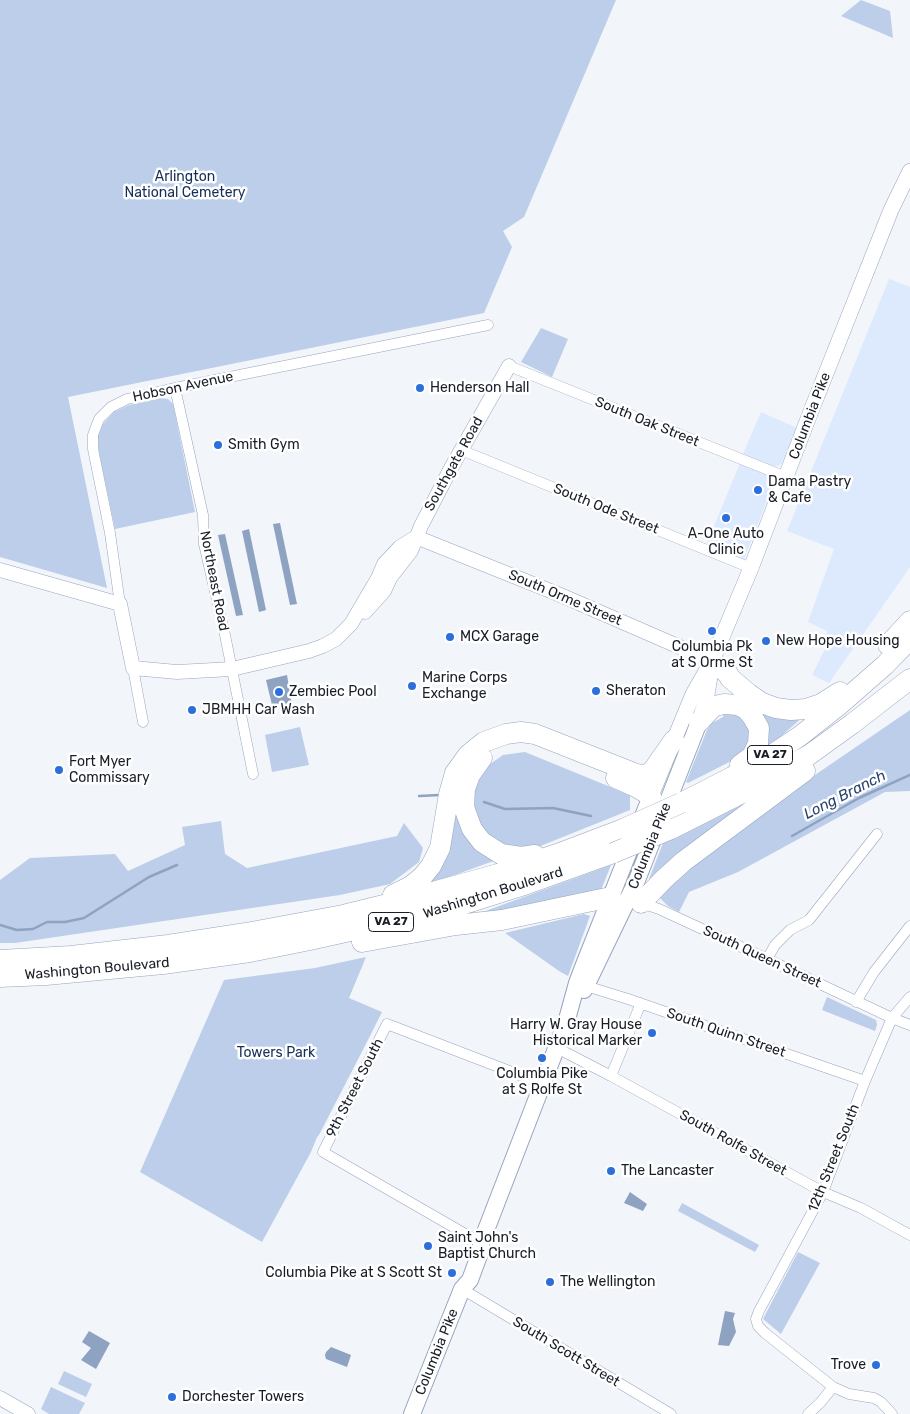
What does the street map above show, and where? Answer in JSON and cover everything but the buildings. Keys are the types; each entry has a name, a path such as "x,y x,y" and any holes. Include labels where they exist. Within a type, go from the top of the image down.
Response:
{"highway":[{"path":"712,661 762,703 785,710 806,709 821,704 840,691 870,664 910,621"},
{"name":"VA 27","path":"850,695 910,631"},
{"path":"850,695 885,665 910,639"},
{"name":"Washington Boulevard","path":"0,977 46,975 163,964 257,950 340,934 491,896 613,853 726,802 809,755 910,679"},
{"path":"882,701 910,688"},
{"name":"Washington Boulevard","path":"0,960 63,956 214,939 310,921 466,884 557,854 623,828 732,778 773,754 825,717 850,695"},
{"path":"681,802 749,759 755,753 758,744 759,733 757,724 749,712 738,705 716,706 699,722"},
{"path":"163,964 227,962 285,955 456,925 502,920 627,900 664,879 684,861 828,754 852,724"},
{"path":"310,921 400,893 422,877 432,866 440,848 449,794 455,774 468,754 484,742 506,734 521,732 535,734 639,775 648,774 653,770 674,740"},
{"path":"623,828 582,838 528,856 521,857 501,854 488,846 468,822 464,806 465,790 470,775 483,757 496,748 518,743 548,750 634,786 651,796"}],"main road":[{"name":"Columbia Pike","path":"566,1023 599,960 620,929 651,796 693,694 712,661 751,568 891,210 910,171"},
{"name":"Columbia Pike","path":"412,1414 462,1289 470,1280 481,1250 481,1243 557,1048 577,983 637,880 699,722 706,701 712,661"}],"street":[{"name":"Hobson Avenue","path":"143,722 120,604 110,533 93,449 94,435 99,419 111,407 127,399 488,325"},
{"name":"South Oak Street","path":"509,366 786,477"},
{"name":"Southgate Road","path":"133,668 177,672 232,669 309,651 336,639 351,624 384,564 400,547 416,537 461,450 509,366"},
{"name":"Northeast Road","path":"175,388 203,515 204,544 253,774"},
{"name":"South Ode Street","path":"461,450 751,568"},
{"name":"South Orme Street","path":"416,537 558,594 712,661"},
{"path":"0,570 120,604"},
{"path":"767,958 775,945 790,930 808,920 877,834"},
{"name":"South Queen Street","path":"627,900 659,909 767,958 856,1002 910,1025"},
{"path":"856,1002 874,972 910,926"},
{"name":"South Quinn Street","path":"586,986 641,1003 865,1081"},
{"name":"12th Street South","path":"833,1387 765,1333 758,1326 756,1319 823,1192 865,1081 892,1018 910,997"},
{"path":"611,1076 641,1003"},
{"name":"9th Street South","path":"481,1243 323,1152 387,1024 543,1084"},
{"name":"South Rolfe Street","path":"557,1048 823,1192 861,1208 910,1234"},
{"name":"South Scott Street","path":"462,1289 671,1414"},
{"path":"808,1414 833,1387 849,1394 874,1398 881,1402 892,1414"},
{"path":"0,1398 28,1414"}],"shaded area":[{"path":"889,279 910,287 910,567 829,683 812,675 825,649 827,631 808,622 834,549 787,531"},
{"path":"761,412 797,428 782,463 778,466 772,466 743,454"},
{"path":"740,463 776,478 744,559 706,546"},
{"path":"280,523 297,604 290,605 273,524"},
{"path":"249,529 266,610 259,612 242,531"},
{"path":"225,534 243,615 236,616 218,535"},
{"name":"Zembiec Pool","path":"287,675 292,705 273,709 266,680"},
{"path":"630,1192 647,1204 643,1211 624,1203"},
{"path":"725,1311 735,1313 733,1319 736,1332 729,1346 718,1345"},
{"path":"89,1331 110,1343 96,1369 81,1360 91,1348 82,1342"},
{"path":"331,1347 351,1355 347,1367 326,1359 326,1352"}],"green space":[{"name":"Arlington National Cemetery","path":"0,0 616,0 524,217 503,231 512,247 484,313 68,397 107,588 0,557"},
{"path":"861,0 890,11 893,38 841,16"},
{"path":"541,328 568,339 552,377 521,362"},
{"path":"161,398 168,399 173,404 195,512 115,529 99,452 98,437 103,424 114,412 129,405"},
{"path":"910,710 910,791 885,792 738,872 689,892 679,912 668,906 659,897 667,886 747,824"},
{"path":"760,711 803,717 780,737 761,749"},
{"path":"724,712 731,712 743,717 753,732 743,755 688,783 686,782 707,730 712,723 723,717"},
{"path":"300,727 309,765 272,772 265,735"},
{"path":"525,752 630,795 630,810 533,849 509,848 487,836 475,817 474,792 483,769 503,755"},
{"path":"460,790 499,859 427,885"},
{"path":"743,804 650,879 649,879 663,843"},
{"path":"221,821 225,854 247,868 397,836 404,823 423,848 419,862 390,884 340,895 15,943 0,943 0,880 30,858 115,854 128,871 185,845 182,827"},
{"path":"611,865 601,890 472,916"},
{"path":"584,914 590,916 568,976 505,933"},
{"name":"Towers Park","path":"366,957 349,998 382,1012 311,1152 262,1242 140,1172 224,980 315,968"},
{"path":"827,997 876,1020 875,1031 822,1010"},
{"path":"682,1203 759,1245 755,1252 678,1211"},
{"path":"798,1252 820,1263 781,1334 763,1319"},
{"path":"64,1371 92,1384 86,1397 58,1384"},
{"path":"51,1387 85,1403 79,1414 49,1414 41,1409"}],"waterway":[{"name":"Long Branch","path":"792,836 859,798 910,775"},
{"name":"Long Branch","path":"419,796 440,795"},
{"name":"Long Branch","path":"484,802 505,809 553,808 591,816"},
{"name":"Long Branch","path":"0,925 17,930 33,929 47,922 65,922 84,918 149,877 177,865"}],"place":[{"name":"Henderson Hall","path":"420,388"},
{"name":"Smith Gym","path":"218,445"},
{"name":"Dama Pastry & Cafe","path":"758,490"},
{"name":"A-One Auto Clinic","path":"726,518"},
{"name":"Columbia Pk at S Orme St","path":"712,631"},
{"name":"MCX Garage","path":"450,637"},
{"name":"New Hope Housing","path":"766,641"},
{"name":"Marine Corps Exchange","path":"412,686"},
{"name":"Sheraton","path":"596,691"},
{"name":"Zembiec Pool","path":"279,692"},
{"name":"JBMHH Car Wash","path":"192,710"},
{"name":"Fort Myer Commissary","path":"59,770"},
{"name":"Harry W. Gray House Historical Marker","path":"652,1033"},
{"name":"Columbia Pike at S Rolfe St","path":"542,1058"},
{"name":"The Lancaster","path":"611,1171"},
{"name":"Saint John's Baptist Church","path":"428,1246"},
{"name":"Columbia Pike at S Scott St","path":"452,1273"},
{"name":"The Wellington","path":"550,1282"},
{"name":"Trove","path":"876,1365"},
{"name":"Dorchester Towers","path":"172,1397"}]}
